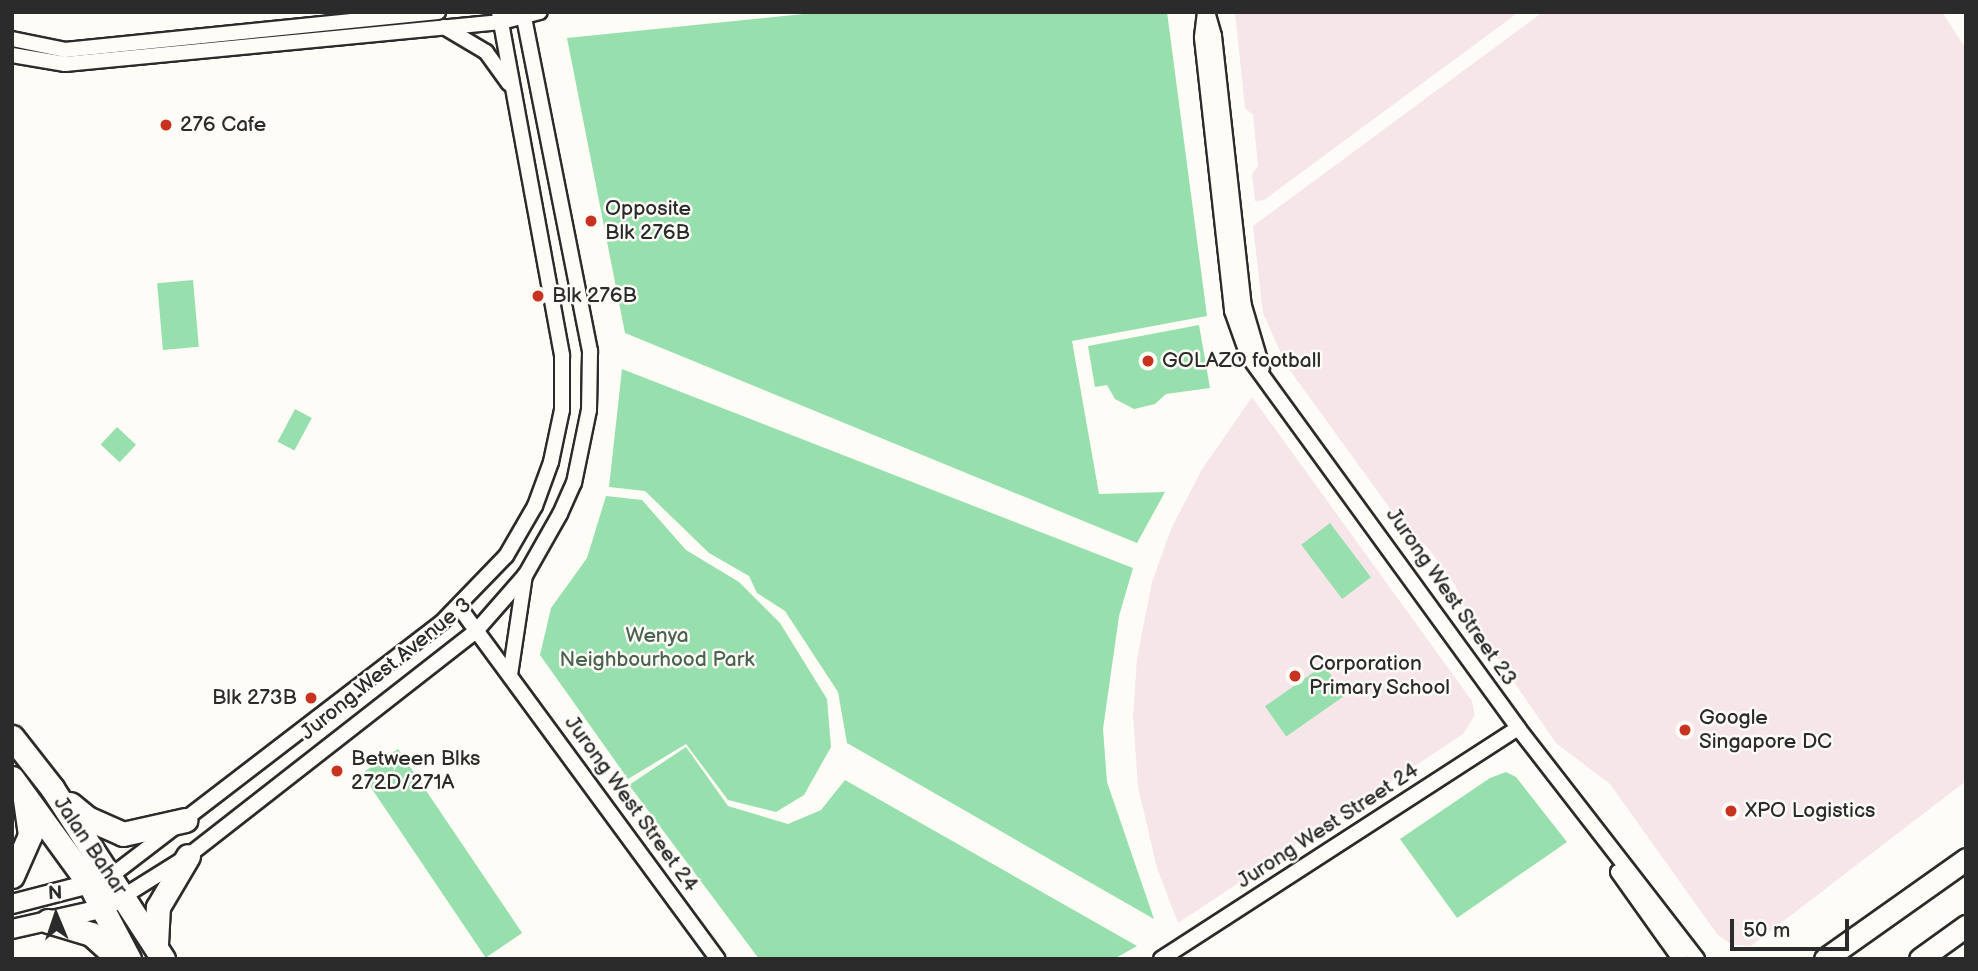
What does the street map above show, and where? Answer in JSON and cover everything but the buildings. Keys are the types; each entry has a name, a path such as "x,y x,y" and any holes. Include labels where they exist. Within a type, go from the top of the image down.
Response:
{"main road":[{"name":"Jalan Bahar","path":"12,737 52,788 101,881 101,909 129,959"},
{"path":"12,876 30,835 18,785"},
{"name":"Jalan Bahar","path":"18,785 101,881 124,896 160,952"},
{"path":"52,788 87,818 123,834 186,820"},
{"path":"160,952 158,907 188,856"},
{"path":"1825,959 1966,859"},
{"path":"48,921 91,934 119,959"},
{"path":"1920,959 1966,926"}],"street":[{"path":"12,39 65,50 440,19 524,16 540,12"},
{"name":"Jurong West Street 23","path":"1206,12 1202,38 1232,311 1248,356 1263,372 1518,728 1696,959"},
{"name":"Jurong West Avenue 3","path":"12,929 101,909 188,856 477,630 526,573 574,483 589,410 590,351 524,16"},
{"name":"Jurong West Avenue 3","path":"101,881 186,820 459,607 506,556 535,506 551,462 562,410 562,355 556,309 500,17"},
{"path":"12,55 65,64 440,19 486,52 512,88"},
{"path":"510,675 526,573"},
{"name":"Jurong West Street 24","path":"459,607 718,959"},
{"name":"Jurong West Street 24","path":"1161,959 1518,728"},
{"name":"Jurong West Street 23","path":"1606,845 1611,861 1680,959"},
{"path":"12,904 101,881"}],"shaded area":[{"path":"1235,12 1519,12 1264,200 1255,201 1252,174 1258,166 1253,115 1245,108"},
{"path":"1543,12 1942,12 1966,49 1966,781 1751,946 1732,945 1717,934 1610,784 1556,743 1471,620 1455,585 1429,549 1397,518 1286,365 1263,313 1253,226"},
{"name":"Corporation Primary School","path":"1252,397 1472,701 1475,715 1463,734 1178,923 1157,868 1138,787 1133,716 1137,659 1152,582 1171,529 1201,471"}],"green space":[{"path":"823,12 1167,12 1207,316 1072,341 1099,494 1165,492 1137,543 625,333 567,38"},
{"path":"193,280 199,347 163,350 157,283"},
{"name":"GOLAZO football","path":"1199,325 1210,388 1166,394 1155,404 1134,409 1115,399 1107,385 1095,387 1088,346"},
{"path":"622,369 1133,568 1119,616 1103,729 1107,782 1154,919 847,743 838,692 785,611 757,593 749,576 709,553 645,491 609,487"},
{"path":"295,409 312,418 294,451 278,442"},
{"path":"117,427 136,445 120,462 101,445"},
{"name":"Wenya Neighbourhood Park","path":"606,496 642,500 686,550 739,582 780,623 827,699 831,747 804,795 776,812 728,800 686,744 628,779 540,655 551,608 587,558"},
{"path":"1330,523 1371,577 1342,599 1301,545"},
{"path":"1324,665 1345,695 1286,737 1265,706"},
{"path":"686,747 728,806 788,824 821,810 845,780 1137,946 1114,959 759,959 629,785"},
{"path":"398,749 522,933 486,958 362,774"},
{"path":"1506,772 1516,777 1567,842 1457,918 1400,839 1490,778"}],"place":[{"name":"276 Cafe","path":"166,125"},
{"name":"Opposite Blk 276B","path":"591,221"},
{"name":"Blk 276B","path":"538,296"},
{"name":"GOLAZO football","path":"1148,361"},
{"name":"Corporation Primary School","path":"1295,676"},
{"name":"Blk 273B","path":"311,698"},
{"name":"Google Singapore DC","path":"1685,730"},
{"name":"Between Blks 272D/271A","path":"337,771"},
{"name":"XPO Logistics","path":"1731,811"}]}
